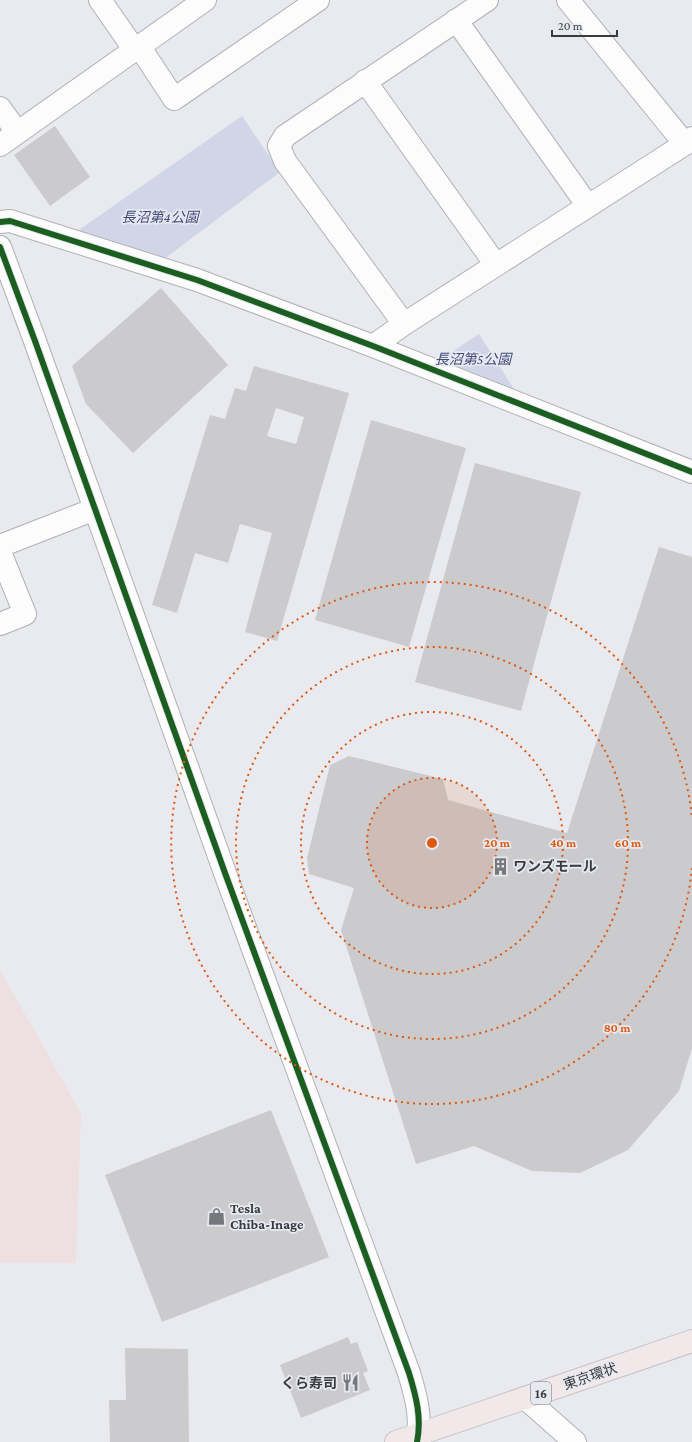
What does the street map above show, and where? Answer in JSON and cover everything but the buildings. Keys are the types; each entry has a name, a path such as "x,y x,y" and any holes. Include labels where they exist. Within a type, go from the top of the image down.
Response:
{"highway":[{"name":"東京環状","path":"396,1442 418,1438 525,1398 692,1341"}],"street":[{"path":"100,0 174,99 318,0"},
{"path":"0,108 8,139 205,0"},
{"path":"404,324 285,161 279,146 285,136 487,0"},
{"path":"373,346 404,324 689,141 568,0"},
{"path":"456,20 588,206"},
{"path":"365,81 496,265"},
{"path":"0,222 10,221 197,280 373,346 692,472"},
{"path":"0,247 224,873 410,1373 420,1413 418,1438"},
{"path":"0,546 95,509"},
{"path":"0,552 25,614 0,624"},
{"path":"525,1398 575,1442"}],"shaded area":[{"path":"0,970 81,1113 76,1263 0,1263"}],"green space":[{"name":"長沼第4公園","path":"242,116 280,172 164,259 76,232"},
{"name":"長沼第5公園","path":"479,334 521,400 435,363"}],"cycle path":[{"path":"0,222 10,221 197,280 373,346 692,472"},
{"path":"0,247 225,873 409,1373 419,1416 417,1442"}],"place":[{"name":"ワンズモール","path":"500,866"},
{"name":"Tesla Chiba-Inage","path":"217,1216"},
{"name":"くら寿司","path":"350,1383"}]}
